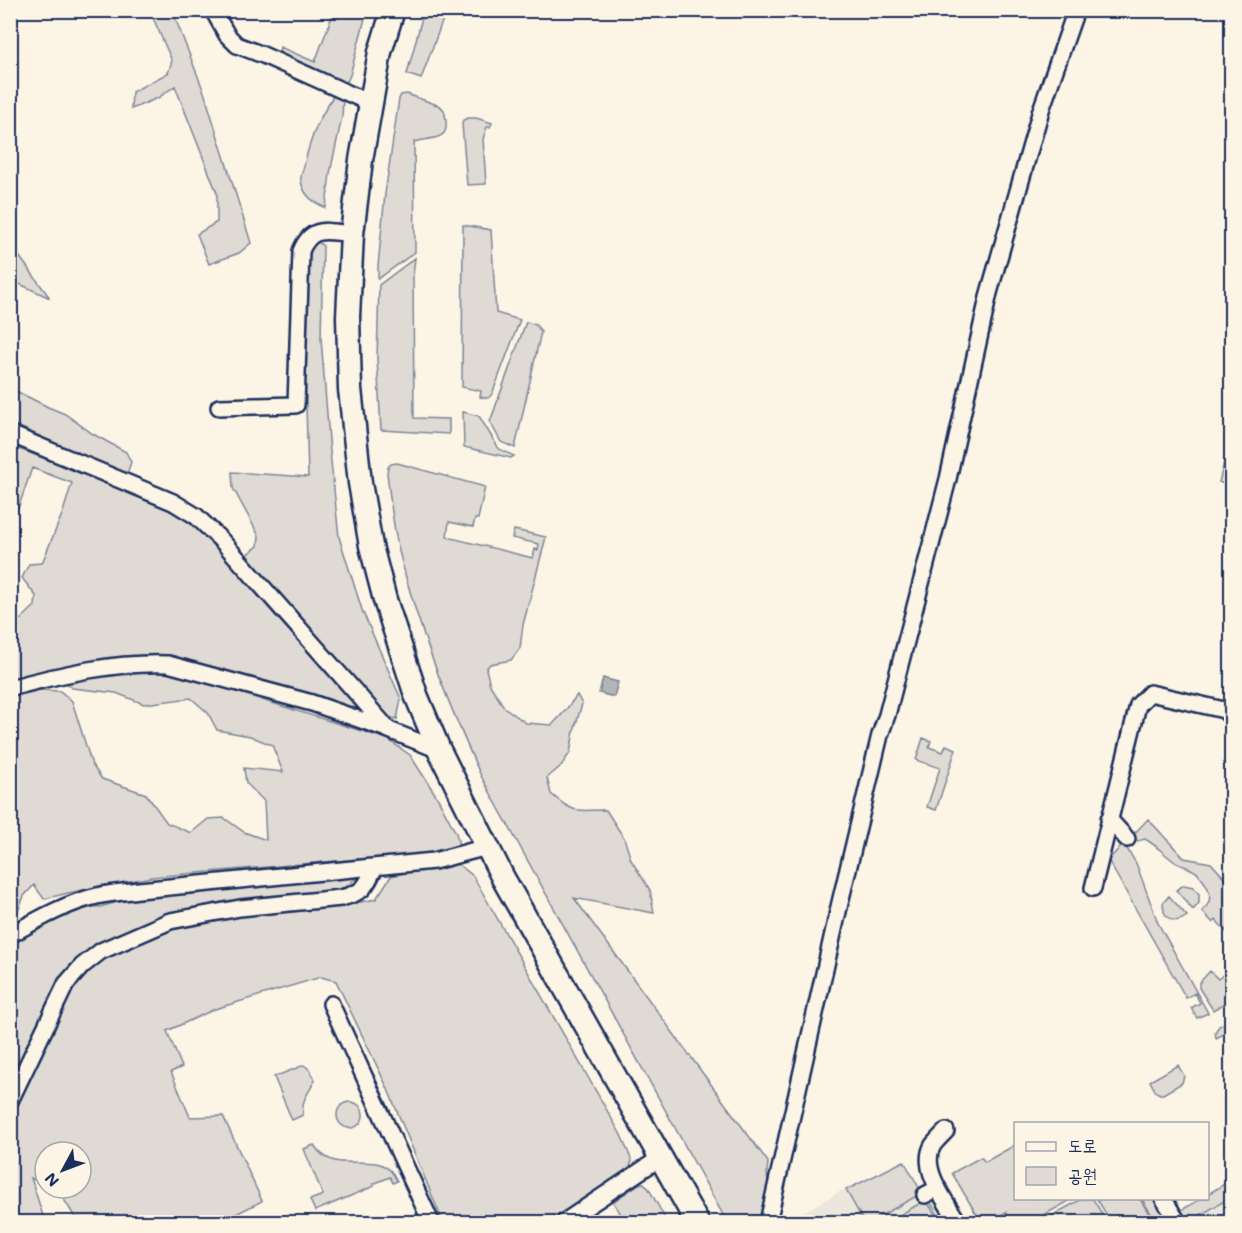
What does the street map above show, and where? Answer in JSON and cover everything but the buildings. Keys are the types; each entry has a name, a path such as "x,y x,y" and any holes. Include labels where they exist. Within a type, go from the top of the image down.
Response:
{"street":[{"path":"213,10 227,35 237,45 370,103"},
{"path":"393,10 380,51 361,160 352,234 348,317 350,389 360,483 371,546 385,600 416,695 440,750 503,878 697,1222"},
{"path":"768,1222 839,907 880,735 948,479 989,293 1041,110 1076,10"},
{"path":"219,407 296,405 301,251 304,243 314,232 352,234"},
{"path":"10,434 173,502 196,516 222,541 389,730"},
{"path":"10,688 63,674 145,663 168,664 312,703 440,750"},
{"path":"1093,888 1138,705 1150,693 1224,710 1232,718"},
{"path":"1109,819 1127,839"},
{"path":"10,935 71,904 95,897 139,890 434,861 487,847"},
{"path":"10,1101 66,984 81,966 101,951 170,921 240,908 341,898 355,894 365,887 375,867"},
{"path":"331,1004 431,1222"},
{"path":"946,1131 932,1147 929,1158 932,1177 931,1191 958,1222"},
{"path":"564,1222 660,1158"},
{"path":"1164,1200 1178,1222"}],"shaded area":[{"path":"603,678 618,682 614,697 599,693"},
{"path":"904,1160 941,1222 786,1222 835,1194"},
{"path":"1231,1198 1231,1222 1193,1221"}],"green space":[{"path":"424,10 446,11 421,79 407,74"},
{"path":"150,11 171,11 174,15 204,92 251,243 239,253 209,264 197,234 217,222 217,193 175,86 158,98 131,109 132,92 168,73 172,61"},
{"path":"334,11 367,11 347,82 338,83 282,57 279,52 280,47 315,62"},
{"path":"407,94 440,106 444,110 446,127 445,132 437,137 414,142 415,252 378,279 385,194 399,99 401,95"},
{"path":"333,96 343,99 342,117 330,173 326,208 307,195 301,179 313,136"},
{"path":"468,118 492,123 490,127 487,127 483,139 486,184 467,185 462,124 463,120"},
{"path":"463,225 491,230 496,313 520,320 493,392 487,398 480,397 481,391 462,387"},
{"path":"316,240 323,246 321,338 339,537 362,610 401,699 397,719 383,716 246,555 258,546 259,536 233,488 232,472 308,477 305,368 308,264 311,246"},
{"path":"11,245 50,298 11,280"},
{"path":"415,258 413,275 414,418 449,419 449,434 381,430 377,359 379,285"},
{"path":"526,322 536,325 541,332 515,448 501,442 490,422"},
{"path":"10,388 65,414 93,434 126,452 131,462 127,474 11,423"},
{"path":"463,412 479,416 499,449 514,456 511,458 464,447"},
{"path":"11,446 141,495 183,516 209,539 362,706 362,713 172,659 67,667 11,680 11,621 21,619 35,606 36,596 22,578 29,564 42,563 72,483 32,468 11,522"},
{"path":"1225,459 1231,461 1231,487 1219,482"},
{"path":"397,463 485,487 478,519 475,519 473,527 449,522 447,537 533,558 539,544 512,538 514,530 546,537 523,625 520,648 511,660 490,664 486,669 490,685 504,707 526,723 552,725 577,695 582,704 570,753 561,766 547,778 551,794 576,810 606,810 624,838 631,860 650,890 654,913 574,898 768,1162 768,1183 760,1222 727,1222 481,776 435,665 415,609 399,551 387,473 391,464"},
{"path":"154,669 179,674 387,739 410,755 437,797 456,833 459,845 429,853 151,877 44,899 34,885 24,896 17,914 11,918 11,697 41,690 60,691 72,701 92,765 102,779 146,794 167,823 191,833 208,819 224,818 244,832 266,840 264,801 246,783 244,768 283,772 272,745 250,736 217,730 208,713 191,698 144,704 116,693 72,688 65,682 89,676"},
{"path":"923,738 931,741 929,747 943,752 946,745 956,749 936,810 927,807 940,768 916,760"},
{"path":"1148,819 1184,858 1211,863 1231,885 1231,937 1216,920 1213,923 1202,911 1210,895 1198,873 1175,862 1145,839 1136,841 1131,837"},
{"path":"1124,844 1136,863 1158,923 1208,1013 1197,1018 1191,1008 1200,1003 1195,993 1186,998 1108,860"},
{"path":"457,863 473,876 621,1135 632,1161 629,1169 550,1222 443,1222 387,1087 336,981 321,977 215,1009 167,1031 182,1067 171,1072 190,1117 223,1116 262,1201 226,1219 227,1222 78,1222 64,1200 93,1200 93,1140 33,1140 33,1179 31,1178 33,1200 38,1200 43,1216 36,1222 11,1222 11,1119 72,987 102,956 170,927 244,914 340,906 376,899 391,876"},
{"path":"354,874 357,877 342,891 240,902 78,963 11,1087 11,943 81,910 140,896"},
{"path":"1184,885 1193,887 1199,894 1199,903 1193,910 1176,890"},
{"path":"1169,896 1187,916 1180,920 1168,918 1164,912 1163,903"},
{"path":"1231,968 1231,999 1213,1010 1199,988 1199,983 1210,971 1218,979"},
{"path":"1231,1020 1231,1030 1216,1038 1215,1032 1219,1026"},
{"path":"304,1065 311,1071 315,1080 304,1100 303,1115 292,1120 274,1077"},
{"path":"1178,1065 1184,1076 1182,1083 1163,1094 1156,1092 1150,1081"},
{"path":"350,1102 359,1106 363,1115 359,1124 350,1128 341,1124 337,1115 341,1106"},
{"path":"314,1145 323,1156 334,1161 380,1164 389,1170 397,1181 393,1183 390,1177 315,1211 310,1200 323,1195 304,1149"},
{"path":"1014,1146 1014,1200 1071,1200 1031,1222 1012,1222 1006,1212 989,1222 981,1222 952,1173 981,1157 985,1162"},
{"path":"904,1161 922,1193 870,1222 864,1222 846,1190"},
{"path":"1231,1180 1231,1197 1192,1220 1193,1222 1181,1222 1176,1213 1199,1200 1209,1200 1209,1193"},
{"path":"644,1183 667,1222 626,1222 613,1202"},
{"path":"926,1200 940,1222 918,1222 916,1220 887,1222"},
{"path":"929,1200 938,1201 952,1222 942,1222"},
{"path":"1080,1200 1094,1200 1107,1222 1040,1222"},
{"path":"1098,1200 1141,1200 1154,1222 1111,1222"},
{"path":"1143,1200 1155,1200 1168,1222 1156,1222"}]}
